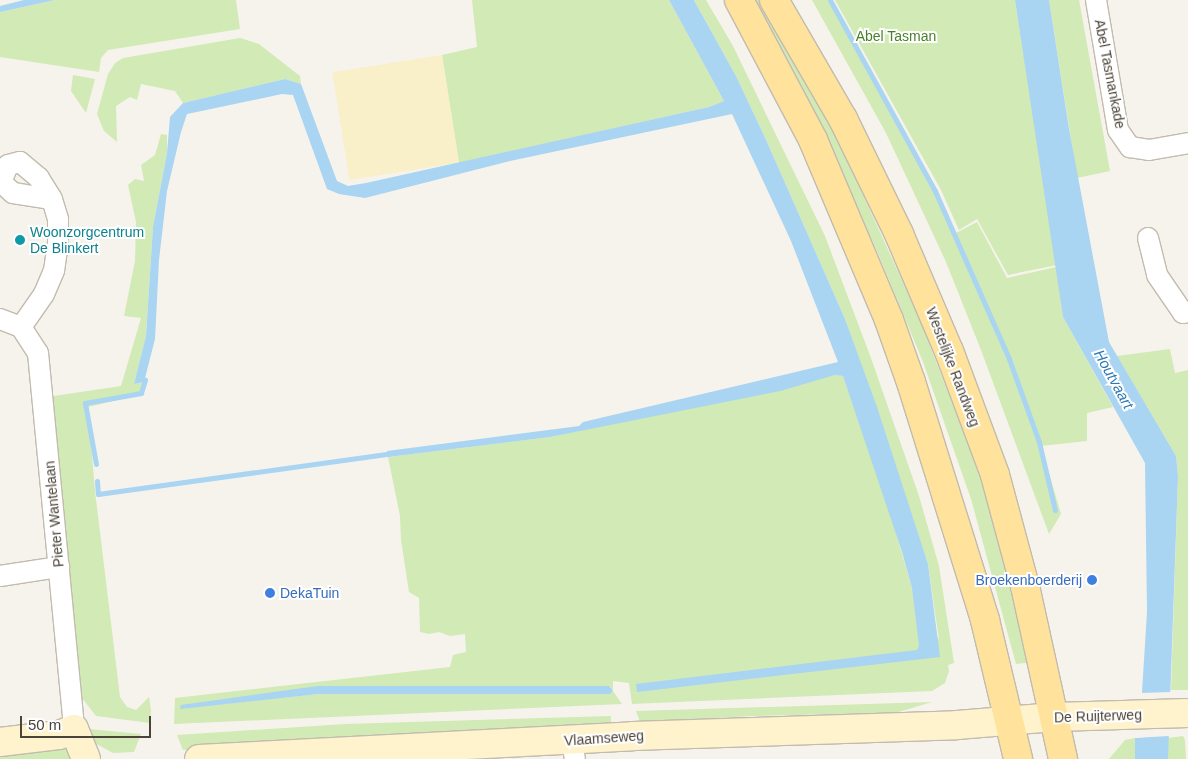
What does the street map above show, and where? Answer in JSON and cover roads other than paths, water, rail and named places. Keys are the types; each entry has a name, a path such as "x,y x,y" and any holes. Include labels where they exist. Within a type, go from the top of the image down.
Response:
{"main road":[{"path":"739,0 813,140 888,320 911,382 985,620 1018,759"},
{"name":"Westelijke Randweg","path":"774,0 843,119 899,234 949,351 995,475 1025,586 1063,759"}],"street":[{"name":"Abel Tasmankade","path":"1096,0 1118,130 1130,147 1149,150 1188,142"},
{"path":"0,320 21,327 44,294 54,271 58,242 58,219 52,199"},
{"path":"1148,238 1157,275 1183,313 1188,312"},
{"name":"Pieter Wantelaan","path":"21,327 38,353 74,729"},
{"path":"0,576 59,567"},
{"name":"De Ruijterweg","path":"1009,722 1055,717 1180,713"},
{"name":"Vlaamseweg","path":"198,759 292,752 573,750 633,736 1009,722"},
{"path":"0,742 59,735 74,729 86,759"}],"water":[{"path":"24,0 55,0 0,12 0,6"},
{"path":"669,0 694,0 736,76 845,319 877,407 928,564 940,657 637,692 636,684 917,650 919,646 912,588 902,552 843,376 835,375 780,391 550,437 388,457 387,451 579,426 583,422 838,362 791,241 732,114 510,161 365,198 339,194 327,189 293,95 282,94 187,114 167,191 159,260 155,339 144,382 134,384 146,336 153,227 167,153 170,117 183,103 285,79 301,84 337,181 348,186 366,183 709,107 724,101"},
{"name":"Houtvaart","path":"1015,0 1049,0 1069,129 1109,342 1176,456 1178,476 1168,759 1135,759 1135,738 1146,737 1142,692 1147,612 1145,463 1063,317"},
{"path":"317,686 609,686 613,691 610,694 319,694 180,709 181,705"}],"waterway":[{"path":"830,0 935,191 1009,359 1039,442 1055,510"},
{"path":"96,464 85,403 141,393 145,380"},
{"path":"97,481 98,494 388,454"}],"place":[{"name":"Woonzorgcentrum De Blinkert","path":"20,240"},
{"name":"Broekenboerderij","path":"1092,580"},
{"name":"DekaTuin","path":"270,593"}],"park label":[{"name":"Abel Tasman","path":"896,36"}]}
